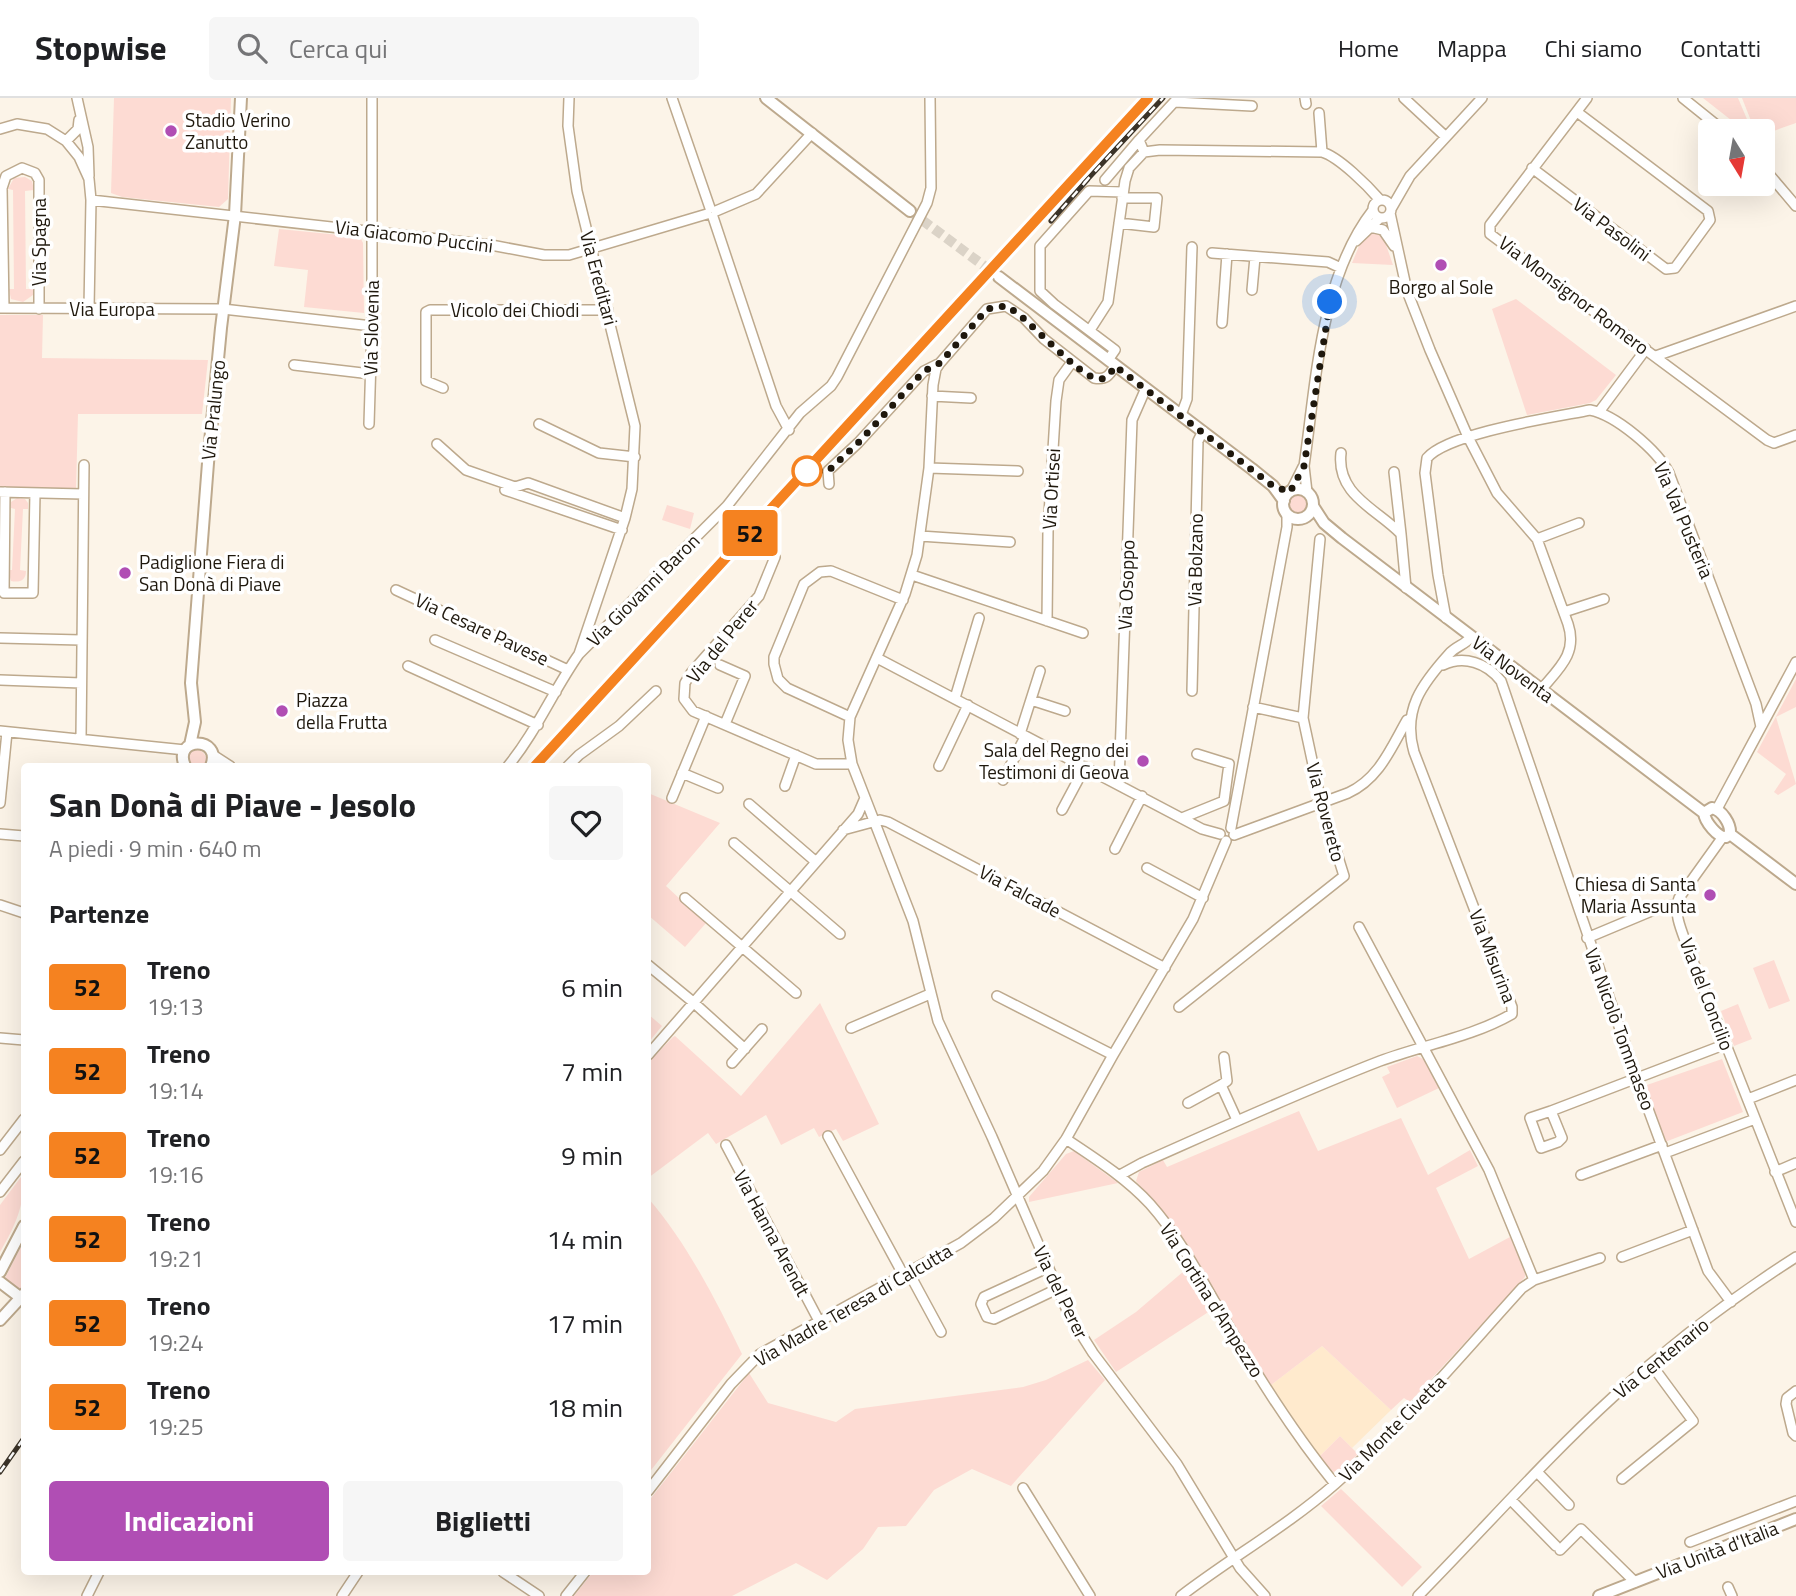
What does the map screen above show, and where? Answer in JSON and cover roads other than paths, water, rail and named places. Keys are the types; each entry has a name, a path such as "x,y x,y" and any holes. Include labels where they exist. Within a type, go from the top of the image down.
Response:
{"street":[{"path":"78,98 88,148 91,200 89,308"},
{"name":"Via Pralungo","path":"212,761 195,722 191,683 208,463 235,215 241,98"},
{"name":"Via Slovenia","path":"369,424 372,98"},
{"name":"Via Ereditari","path":"510,763 538,725 579,654 622,530 632,489 635,457 634,416 577,191 568,126 569,98"},
{"path":"672,98 768,384 789,430"},
{"path":"766,98 910,211"},
{"name":"Via Giovanni Baron","path":"579,654 727,506 800,413 831,386 837,377 927,203 931,188 930,98"},
{"path":"1404,98 1446,137"},
{"path":"1288,495 1299,489 1307,492 1304,466 1327,317 1350,247 1377,204 1404,183 1482,98"},
{"name":"Via Monsignor Romero","path":"1587,98 1490,225 1490,233 1770,443 1796,435"},
{"path":"1683,98 1709,119"},
{"path":"1105,180 1177,100 1252,106"},
{"path":"66,141 78,129 80,111"},
{"name":"Via Pasolini","path":"1532,168 1666,269 1675,268 1710,220 1708,211 1577,112"},
{"path":"1319,113 1322,152"},
{"path":"0,129 18,124 52,131 66,141 79,158 89,179"},
{"name":"Via Giacomo Puccini","path":"91,200 491,245 544,255 569,255 712,212 755,194 812,133"},
{"path":"1139,140 1144,152"},
{"path":"1090,330 1108,302 1122,195 1129,169 1144,152 1322,152 1329,154 1364,186 1377,204 1375,215 1380,218"},
{"name":"Via Spagna","path":"2,308 2,188 6,176 22,168 35,173 39,180 39,309"},
{"path":"1775,181 1796,206"},
{"path":"1350,247 1380,218 1386,217 1404,183"},
{"path":"1112,363 1115,350 1040,291 1040,246 1089,191 1157,198 1154,227 1119,223"},
{"path":"1377,204 1387,202 1398,254 1419,324 1468,437 1504,503 1537,539 1564,612 1572,639 1570,651 1540,691"},
{"path":"1370,227 1382,230 1398,254"},
{"path":"1181,415 1187,399 1192,247"},
{"path":"1212,253 1328,262 1341,268"},
{"path":"1222,323 1227,254"},
{"path":"1252,289 1255,257"},
{"path":"999,277 1288,495 1296,516"},
{"name":"Via del Perer","path":"1112,363 1108,377 1094,378 1044,340 1018,313 1006,306 987,309 940,363 934,377 929,468 912,575 850,717 848,740 852,764 913,921 938,1021 1057,1289 1079,1331 1177,1464 1233,1558 1265,1596"},
{"path":"1656,356 1796,306"},
{"name":"Via Europa","path":"2,308 223,309 372,326"},
{"name":"Vicolo dei Chiodi","path":"443,388 426,381 426,312 430,310 608,310"},
{"path":"1446,618 1440,592 1425,465 1432,452 1468,437 1590,410 1599,412 1647,349"},
{"name":"Via Ortisei","path":"1047,621 1050,484 1057,393 1059,380 1072,362"},
{"path":"829,484 828,471 858,443 924,371 940,363"},
{"path":"294,365 371,374"},
{"name":"Via Osoppo","path":"1119,784 1132,420 1146,388"},
{"path":"932,396 971,398"},
{"name":"Via Val Pusteria","path":"1599,412 1657,454 1669,473 1756,704 1761,727"},
{"path":"539,424 599,453 635,457"},
{"name":"Via Bolzano","path":"1192,691 1198,441 1203,431"},
{"path":"437,444 466,470 515,487 528,483 625,518"},
{"path":"1341,453 1342,469 1353,493 1364,506 1401,534"},
{"path":"81,737 84,465"},
{"path":"1288,495 1304,466"},
{"path":"929,468 1018,471"},
{"path":"1394,472 1406,588"},
{"path":"490,485 622,530"},
{"path":"35,493 33,593 4,593 3,492 83,494"},
{"name":"Via Noventa","path":"1307,492 1324,523 1446,618 1468,640 1500,659 1704,813 1704,819 1726,836"},
{"path":"1018,1196 1043,1171 1066,1139 1203,898 1228,835 1287,527 1296,516 1313,506"},
{"name":"Via Noventa","path":"1296,516 1324,523"},
{"path":"1537,539 1579,523"},
{"path":"920,536 1010,542"},
{"name":"Via Rovereto","path":"1179,1007 1344,876 1321,802 1303,718 1320,540"},
{"name":"Via del Perer","path":"775,557 759,596 685,683 683,693 687,705 693,711 816,764 852,764"},
{"path":"1388,574 1404,562"},
{"path":"850,717 787,688 778,679 775,671 774,657 804,584 820,572 831,571 902,600"},
{"path":"912,575 1083,632"},
{"name":"Via Cesare Pavese","path":"396,590 568,670"},
{"path":"1431,606 1440,592"},
{"path":"1564,612 1604,599"},
{"path":"955,698 979,618"},
{"path":"0,638 81,640"},
{"path":"435,640 556,692"},
{"path":"1381,765 1410,716 1422,688 1455,648 1468,640 1471,662"},
{"path":"877,658 1202,829 1228,835 1363,785 1381,765 1403,748 1414,752"},
{"path":"1441,666 1454,661 1471,662 1482,664 1491,671 1500,659"},
{"path":"1717,809 1796,662"},
{"name":"Via del Perer","path":"720,665 745,676 725,724"},
{"path":"408,666 538,725"},
{"path":"1003,780 1022,735 1040,671"},
{"name":"Via Nicolò Tommaseo","path":"1491,671 1501,681 1505,690 1587,937 1708,1271 1731,1302"},
{"path":"0,680 81,683"},
{"path":"571,763 619,726 656,691"},
{"path":"1031,700 1065,711"},
{"path":"939,766 968,705"},
{"path":"1253,707 1303,718"},
{"path":"671,797 706,716"},
{"name":"Via Misurina","path":"1120,1175 1237,1120 1350,1073 1493,1023 1513,1011 1414,752 1409,732 1410,716"},
{"name":"Via Pralungo","path":"184,763 182,757 188,747 195,722"},
{"path":"0,803 4,731 188,747 198,743 205,745"},
{"path":"1182,818 1224,800 1229,764 1197,754"},
{"path":"785,786 796,755"},
{"path":"1062,810 1085,767"},
{"path":"682,773 718,788"},
{"path":"1115,849 1142,796"},
{"path":"651,1051 814,861 858,814 865,798"},
{"path":"749,804 814,861"},
{"path":"1704,813 1708,809 1717,809"},
{"path":"1587,937 1661,907 1676,905 1726,836 1730,826 1717,809"},
{"name":"Via Falcade","path":"874,823 880,820 888,822 1165,968"},
{"path":"843,830 874,823"},
{"path":"0,834 21,836"},
{"path":"1726,836 1796,884"},
{"path":"734,843 840,934"},
{"path":"1146,868 1203,898"},
{"path":"685,898 796,993"},
{"path":"0,905 21,912"},
{"name":"Via del Concilio","path":"1676,905 1689,951 1796,1222"},
{"path":"1359,927 1489,1170 1534,1280"},
{"path":"651,967 745,1049"},
{"path":"851,1028 930,995"},
{"path":"997,996 1113,1055"},
{"path":"732,1063 762,1029"},
{"path":"0,1038 21,1040"},
{"path":"1551,1111 1726,1044"},
{"path":"1188,1103 1227,1081 1224,1057"},
{"path":"1748,1099 1796,1080"},
{"path":"1221,1085 1237,1120"},
{"path":"1581,1175 1755,1118"},
{"path":"2,1145 21,1123"},
{"path":"828,1136 941,1332"},
{"name":"Via Cortina d'Ampezzo","path":"1066,1139 1120,1175 1152,1206 1198,1273 1263,1382 1335,1484"},
{"name":"Via Hanna Arendt","path":"726,1145 820,1321"},
{"path":"1775,1171 1796,1163"},
{"path":"0,1192 21,1165"},
{"name":"Via Madre Teresa di Calcutta","path":"651,1487 749,1364 760,1354 975,1234 1018,1196"},
{"path":"1622,1257 1693,1230"},
{"path":"0,1272 21,1232"},
{"name":"Via Centenario","path":"1418,1596 1604,1405 1651,1364 1731,1302 1796,1257"},
{"name":"Via Monte Civetta","path":"1181,1596 1274,1532 1335,1484 1435,1386 1522,1288 1534,1280 1600,1258"},
{"path":"1047,1268 984,1297 981,1304 987,1317 994,1319 1057,1289"},
{"path":"0,1282 21,1295"},
{"path":"0,1320 21,1298"},
{"path":"1622,1479 1693,1421 1651,1364"},
{"path":"1796,1391 1787,1398 1786,1404 1796,1436"},
{"path":"1538,1473 1569,1506"},
{"path":"1023,1488 1090,1596"},
{"name":"Via Unità d'Italia","path":"1511,1500 1558,1548 1581,1529 1636,1582"},
{"name":"Via Unità d'Italia","path":"1690,1542 1796,1501"},
{"name":"Via Unità d'Italia","path":"1599,1596 1796,1519"},
{"path":"88,1596 98,1575"},
{"path":"342,1596 356,1575"},
{"path":"508,1575 539,1596"},
{"path":"566,1596 583,1575"}],"tunnel":[{"path":"910,211 999,277"}],"railway":[{"path":"538,763 1148,98"},
{"path":"1084,183 1163,98"},
{"path":"1051,221 1088,179"},
{"path":"0,1472 21,1442"}],"train":[{"name":"52","path":"538,763 1148,98"}],"place":[{"name":"Stadio Verino Zanutto","path":"171,131"},
{"name":"Borgo al Sole","path":"1441,265"},
{"name":"Padiglione Fiera di San Donà di Piave","path":"125,573"},
{"name":"Piazza della Frutta","path":"282,711"},
{"name":"Sala del Regno dei Testimoni di Geova","path":"1143,761"},
{"name":"Chiesa di Santa Maria Assunta","path":"1710,895"}]}
